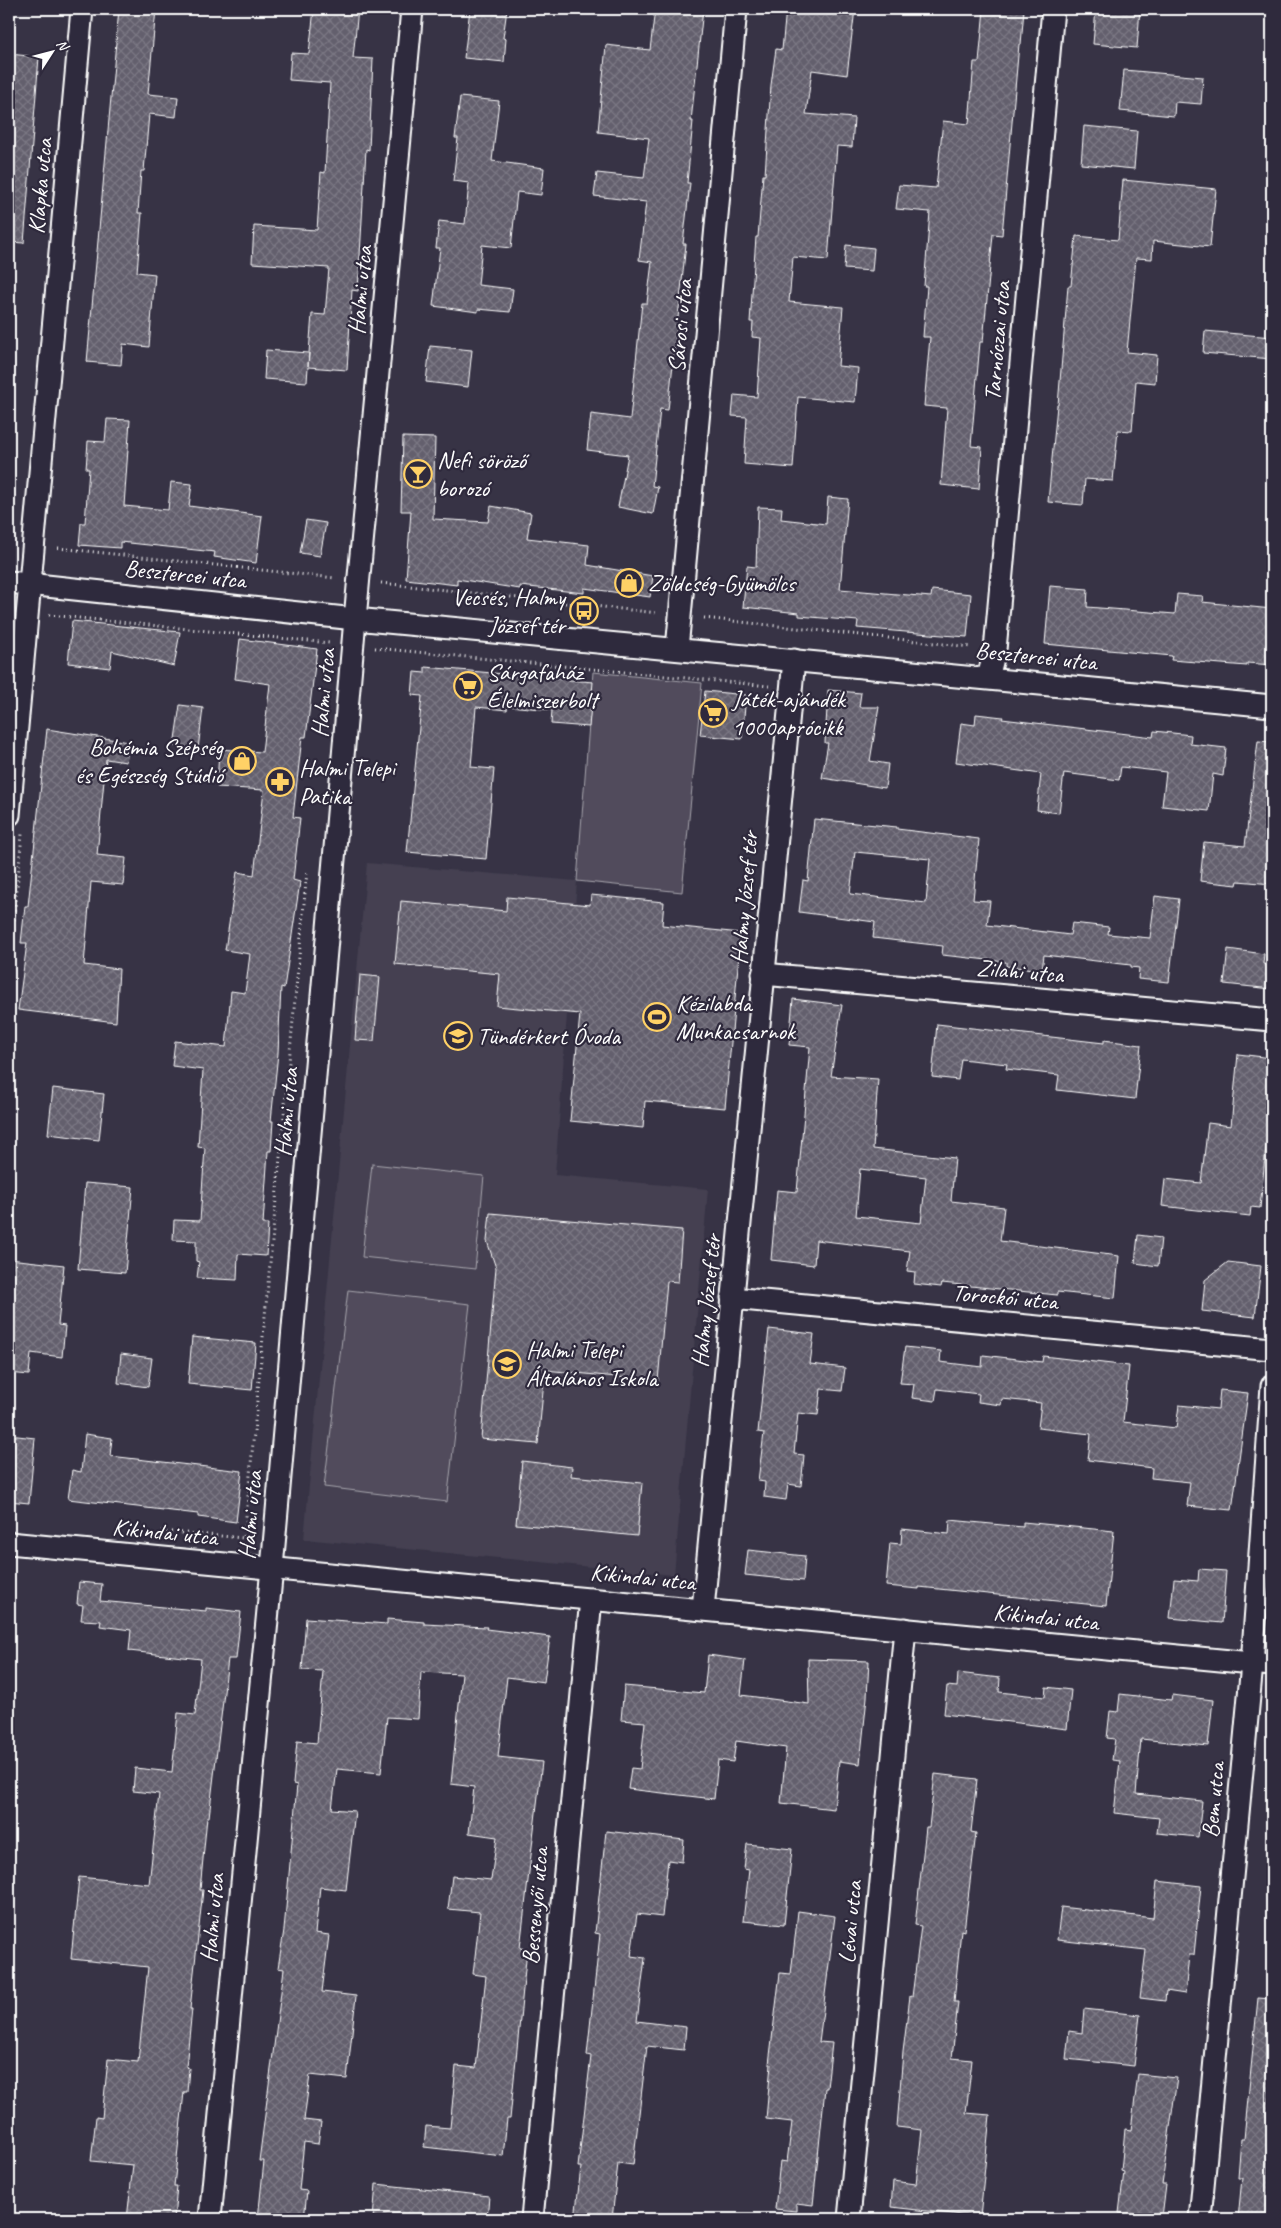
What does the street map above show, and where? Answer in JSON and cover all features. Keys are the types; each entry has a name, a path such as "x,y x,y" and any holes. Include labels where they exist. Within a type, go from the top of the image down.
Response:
{"street":[{"name":"Klapka utca","path":"9,815 28,613 19,583 34,545 82,9"},
{"name":"Halmi utca","path":"210,2219 272,1568 355,619 412,9"},
{"name":"Sárosi utca","path":"677,649 736,9"},
{"name":"Tarnóczai utca","path":"988,678 995,650 1053,9"},
{"name":"Besztercei utca","path":"19,583 355,619"},
{"path":"355,619 794,660"},
{"name":"Besztercei utca","path":"794,660 1272,706"},
{"name":"Halmy József tér","path":"703,1610 794,660"},
{"name":"Zilahi utca","path":"763,974 1272,1020"},
{"name":"Torockói utca","path":"732,1298 1272,1349"},
{"name":"Bem utca","path":"1200,2219 1262,1664 1272,1386"},
{"name":"Kikindai utca","path":"9,1543 1262,1664"},
{"name":"Bessenyői utca","path":"532,2219 591,1599"},
{"name":"Lévai utca","path":"849,2219 905,1629"}],"path":[{"path":"34,545 995,650"},
{"path":"28,613 767,686"},
{"path":"327,653 328,643"},
{"path":"244,1538 308,862"}],"shaded area":[{"path":"593,672 702,683 682,892 577,881"},
{"name":"Halmi Telepi Általános Iskola","path":"367,863 577,881 555,1175 708,1189 674,1575 304,1539"},
{"path":"372,1164 484,1176 475,1269 362,1257"},
{"path":"348,1290 470,1304 447,1502 324,1487"}],"building":[{"path":"119,9 156,9 148,94 178,97 176,117 149,114 144,171 141,171 138,213 142,213 137,272 155,274 149,347 123,344 121,365 87,362"},
{"path":"314,9 358,9 353,58 373,59 369,150 366,149 358,291 352,290 347,370 308,367 307,382 264,379 266,350 309,353 312,314 325,315 329,268 252,263 254,226 317,230 321,172 325,173 330,83 289,80 291,53 309,54"},
{"path":"470,9 507,9 503,38 506,39 504,62 464,58"},
{"path":"655,9 703,9 691,121 693,121 687,183 690,183 683,244 686,244 668,410 660,409 652,486 658,487 653,514 618,507 628,455 587,450 591,414 630,419 642,303 647,303 652,262 639,260 646,202 594,196 597,173 644,178 649,138 598,132 606,45 650,50"},
{"path":"786,9 855,9 847,75 812,70 806,114 854,118 852,147 837,146 828,260 793,257 789,302 843,307 838,366 858,368 855,402 798,397 793,468 744,464 747,417 732,416 734,395 757,397 761,338 752,337 753,322 750,322 756,237 758,237 763,175 765,175 771,85 776,49 782,50"},
{"path":"984,9 1024,10 1021,44 1019,44 1002,235 993,234 983,342 980,342 971,446 982,447 979,489 941,485 947,408 924,406 930,337 923,337 927,286 924,286 930,212 896,209 899,185 936,188 943,121 969,124 974,62 979,62"},
{"path":"1096,9 1140,9 1137,48 1093,44"},
{"path":"9,54 39,57 24,243 9,242"},
{"path":"1124,70 1203,77 1201,104 1175,102 1174,116 1120,111"},
{"path":"460,97 499,101 492,161 544,168 541,195 517,192 511,248 482,245 478,285 513,289 510,312 478,309 478,312 433,306 440,248 436,248 439,221 465,224 469,183 453,181 458,138 455,138"},
{"path":"1084,126 1137,131 1134,169 1081,164"},
{"path":"1123,180 1216,189 1210,247 1153,241 1152,259 1136,258 1127,352 1157,355 1155,383 1136,381 1132,431 1118,430 1113,481 1085,479 1083,505 1048,502 1068,286 1071,286 1076,236 1118,240"},
{"path":"846,245 874,248 872,271 844,269"},
{"path":"1205,331 1272,337 1272,359 1203,353"},
{"path":"430,346 472,350 468,387 426,382"},
{"path":"107,419 130,420 124,506 168,510 171,482 192,484 189,506 262,516 256,563 214,557 215,552 120,542 120,548 79,545 81,523 85,523 89,469 86,469 88,441 105,442"},
{"path":"403,437 435,438 433,519 488,522 491,506 531,513 527,538 589,545 587,565 653,576 650,597 584,588 584,593 520,586 520,589 457,579 457,585 406,579 411,511 401,511"},
{"path":"828,497 848,499 840,589 931,597 932,590 971,594 967,637 857,628 858,621 799,616 799,613 743,607 747,566 756,567 758,507 782,508 781,519 826,524"},
{"path":"306,520 326,523 320,556 300,553"},
{"path":"1050,586 1088,589 1087,607 1175,614 1177,594 1203,596 1202,602 1272,609 1272,665 1247,663 1247,666 1171,660 1172,656 1045,644"},
{"path":"72,621 180,632 174,666 112,651 110,668 68,663"},
{"path":"240,639 317,649 306,737 302,737 293,817 300,818 293,880 300,882 284,988 281,987 278,1053 271,1121 273,1121 271,1151 268,1151 263,1224 268,1224 266,1256 238,1254 237,1280 197,1278 199,1262 196,1261 196,1241 173,1240 174,1220 200,1221 205,1148 198,1147 203,1070 172,1066 175,1041 226,1047 231,991 245,993 250,954 225,950 237,872 254,875 264,790 217,787 219,749 262,752 270,684 235,679"},
{"path":"425,667 593,682 589,727 551,724 552,710 508,706 507,710 476,707 471,767 494,769 486,859 407,852 422,696 412,695 414,672 425,673"},
{"path":"828,690 861,693 859,707 879,707 870,761 888,764 885,788 822,778 828,743 825,743"},
{"path":"705,691 746,695 742,739 700,735"},
{"path":"180,705 203,708 198,749 174,746"},
{"path":"976,714 1003,717 1002,719 1153,737 1154,731 1191,735 1190,744 1226,748 1223,776 1213,774 1209,811 1162,806 1166,772 1121,767 1119,780 1064,773 1059,813 1037,810 1041,774 956,762 961,723 975,725"},
{"path":"47,729 129,742 126,762 106,759 97,855 126,858 123,885 91,882 84,965 119,969 116,1022 18,1010 27,943 21,943 25,906 28,906"},
{"path":"1258,741 1272,742 1272,884 1238,881 1237,885 1200,881 1204,842 1245,846"},
{"path":"814,819 897,827 897,829 979,839 973,900 990,901 987,925 1070,935 1072,923 1109,927 1108,934 1150,938 1155,896 1179,899 1169,982 1138,979 1139,968 1131,967 1131,965 1044,955 1042,970 1006,966 1006,962 942,955 943,946 873,938 875,922 799,912 803,880 808,881","holes":["855,852 930,859 926,903 850,894"]},
{"name":"Kézilabda Munkacsarnok","path":"591,895 664,902 662,925 741,933 725,1108 645,1101 643,1128 570,1121 580,1014 497,1006 500,974 395,964 401,901 506,911 507,897 590,905"},
{"path":"1228,949 1264,954 1263,964 1272,965 1272,989 1224,984"},
{"path":"360,975 380,977 374,1041 355,1040"},
{"path":"793,999 842,1005 831,1076 878,1079 873,1149 955,1158 951,1201 1004,1207 1000,1241 1119,1256 1115,1298 1057,1292 1057,1295 942,1283 941,1287 914,1284 915,1272 907,1271 910,1251 816,1240 814,1265 771,1260 777,1190 797,1192 810,1047 789,1045","holes":["860,1169 926,1177 921,1223 856,1216"]},
{"path":"937,1024 1104,1043 1104,1040 1141,1045 1135,1099 1057,1090 1059,1075 1006,1069 1007,1064 961,1059 958,1080 932,1077"},
{"path":"1238,1054 1272,1058 1272,1087 1260,1208 1251,1207 1250,1216 1162,1206 1165,1179 1201,1183 1208,1123 1231,1126"},
{"path":"53,1088 104,1094 99,1140 48,1134"},
{"path":"85,1183 133,1187 125,1273 78,1269"},
{"path":"490,1213 682,1230 678,1282 667,1281 658,1381 545,1370 538,1444 481,1439 496,1268 487,1241"},
{"path":"1138,1235 1161,1238 1158,1266 1135,1263"},
{"path":"9,1259 64,1265 58,1325 65,1326 62,1357 31,1353 29,1375 9,1373"},
{"path":"1228,1262 1261,1266 1255,1317 1202,1311 1205,1280"},
{"path":"769,1329 814,1334 810,1364 845,1368 842,1391 821,1389 818,1415 798,1413 794,1454 804,1455 801,1486 788,1484 786,1500 764,1497 765,1482 758,1481 764,1433 758,1432"},
{"path":"192,1337 256,1343 252,1390 188,1384"},
{"path":"905,1347 941,1351 940,1362 982,1367 983,1355 1042,1362 1043,1356 1129,1366 1123,1422 1176,1428 1179,1405 1218,1409 1220,1390 1248,1393 1232,1510 1187,1506 1190,1482 1151,1478 1152,1468 1088,1460 1091,1434 1038,1428 1041,1403 1002,1399 1001,1405 978,1402 979,1394 937,1389 935,1401 912,1398 914,1384 900,1383"},
{"path":"121,1354 152,1358 148,1387 118,1383"},
{"path":"85,1434 112,1438 110,1456 242,1471 236,1522 198,1517 198,1514 68,1499 72,1470 81,1472"},
{"path":"9,1435 35,1438 29,1503 9,1501"},
{"path":"522,1461 572,1467 571,1476 642,1483 637,1536 516,1524"},
{"path":"950,1520 1023,1527 1023,1522 1114,1531 1106,1606 919,1587 919,1589 886,1586 890,1543 901,1544 902,1529 949,1534"},
{"path":"748,1550 805,1556 803,1581 745,1575"},
{"path":"1199,1569 1226,1571 1222,1623 1170,1618 1174,1579 1198,1581"},
{"path":"79,1582 102,1584 100,1601 206,1611 206,1608 241,1612 236,1659 228,1659 209,1817 207,1817 200,1890 203,1890 190,2009 192,2009 186,2067 189,2068 187,2092 184,2092 174,2186 177,2186 174,2219 127,2219 133,2165 91,2161 96,2117 102,2118 108,2059 138,2062 148,1967 71,1959 79,1877 149,1884 159,1794 133,1791 135,1768 172,1772 178,1713 195,1715 201,1659 129,1651 131,1630 100,1626 101,1621 81,1620 83,1605 77,1604"},
{"path":"306,1618 387,1624 387,1619 424,1622 424,1624 487,1627 486,1629 550,1637 544,1682 507,1677 498,1757 542,1762 520,1948 527,1949 510,2119 507,2119 503,2156 424,2147 426,2126 450,2128 456,2066 476,2068 486,1976 473,1974 480,1912 448,1909 452,1876 491,1880 497,1837 469,1833 474,1787 451,1784 462,1674 421,1672 418,1719 387,1717 381,1773 337,1769 332,1809 355,1811 346,1890 320,1887 315,1933 329,1935 322,1992 356,1996 347,2079 310,2075 304,2120 321,2122 318,2144 304,2142 299,2190 307,2191 304,2219 258,2219 264,2161 259,2161 284,1969 278,1968 284,1930 297,1785 293,1784 297,1741 317,1743 323,1671 302,1670"},
{"path":"708,1655 745,1660 741,1695 809,1704 808,1659 869,1661 860,1764 839,1761 834,1809 781,1803 786,1748 736,1741 733,1762 718,1760 714,1799 628,1789 631,1768 640,1769 645,1722 621,1720 624,1686 704,1693"},
{"path":"958,1673 1000,1678 999,1692 1045,1697 1046,1687 1071,1690 1067,1729 944,1714 947,1686 957,1687"},
{"path":"1120,1694 1171,1700 1172,1695 1213,1700 1208,1746 1141,1739 1136,1794 1202,1801 1198,1837 1157,1833 1159,1818 1114,1813 1120,1761 1112,1760 1115,1739 1107,1738 1110,1711 1118,1712"},
{"path":"935,1774 977,1779 971,1832 976,1833 964,1931 961,1930 954,2002 958,2002 952,2058 972,2060 966,2113 990,2115 980,2217 891,2207 893,2181 916,2184 922,2130 897,2127 903,2052 921,1926 915,1925 926,1827 929,1827"},
{"path":"606,1831 684,1840 682,1862 668,1860 662,1917 637,1914 631,1956 645,1958 637,2021 686,2027 684,2050 647,2046 633,2165 618,2163 612,2219 575,2219 581,2167 578,2167 591,2056 587,2055 600,1934 595,1933"},
{"path":"747,1844 792,1849 784,1925 743,1921 749,1870 744,1869"},
{"path":"1157,1881 1201,1886 1194,1955 1189,1955 1185,1994 1166,1991 1165,2001 1140,1998 1146,1950 1057,1940 1061,1907 1153,1918"},
{"path":"798,1911 835,1916 819,2042 832,2043 827,2088 825,2088 813,2205 796,2203 796,2211 775,2209 780,2161 787,2162 792,2122 766,2119 771,2064 769,2064 780,1973 791,1974"},
{"path":"1258,1998 1272,1999 1272,2219 1238,2219 1242,2178 1238,2178 1241,2139 1244,2139"},
{"path":"1084,2009 1140,2015 1134,2066 1066,2059 1069,2031 1082,2033"},
{"path":"1138,2074 1177,2078 1162,2184 1166,2184 1162,2217 1119,2213 1124,2172 1121,2171 1125,2129 1131,2130"},
{"path":"376,2184 489,2196 487,2219 373,2219"}],"place":[{"name":"Nefi söröző borozó","path":"418,474"},
{"name":"Zöldcség-Gyümölcs","path":"629,583"},
{"name":"Vecsés, Halmy József tér","path":"584,611"},
{"name":"Sárgafaház Élelmiszerbolt","path":"468,686"},
{"name":"Játék-ajándék 1000aprócikk","path":"713,713"},
{"name":"Bohémia Szépség és Egészség Stúdió","path":"242,761"},
{"name":"Halmi Telepi Patika","path":"280,782"},
{"name":"Kézilabda Munkacsarnok","path":"657,1017"},
{"name":"Tündérkert Óvoda","path":"458,1036"},
{"name":"Halmi Telepi Általános Iskola","path":"507,1364"}]}
